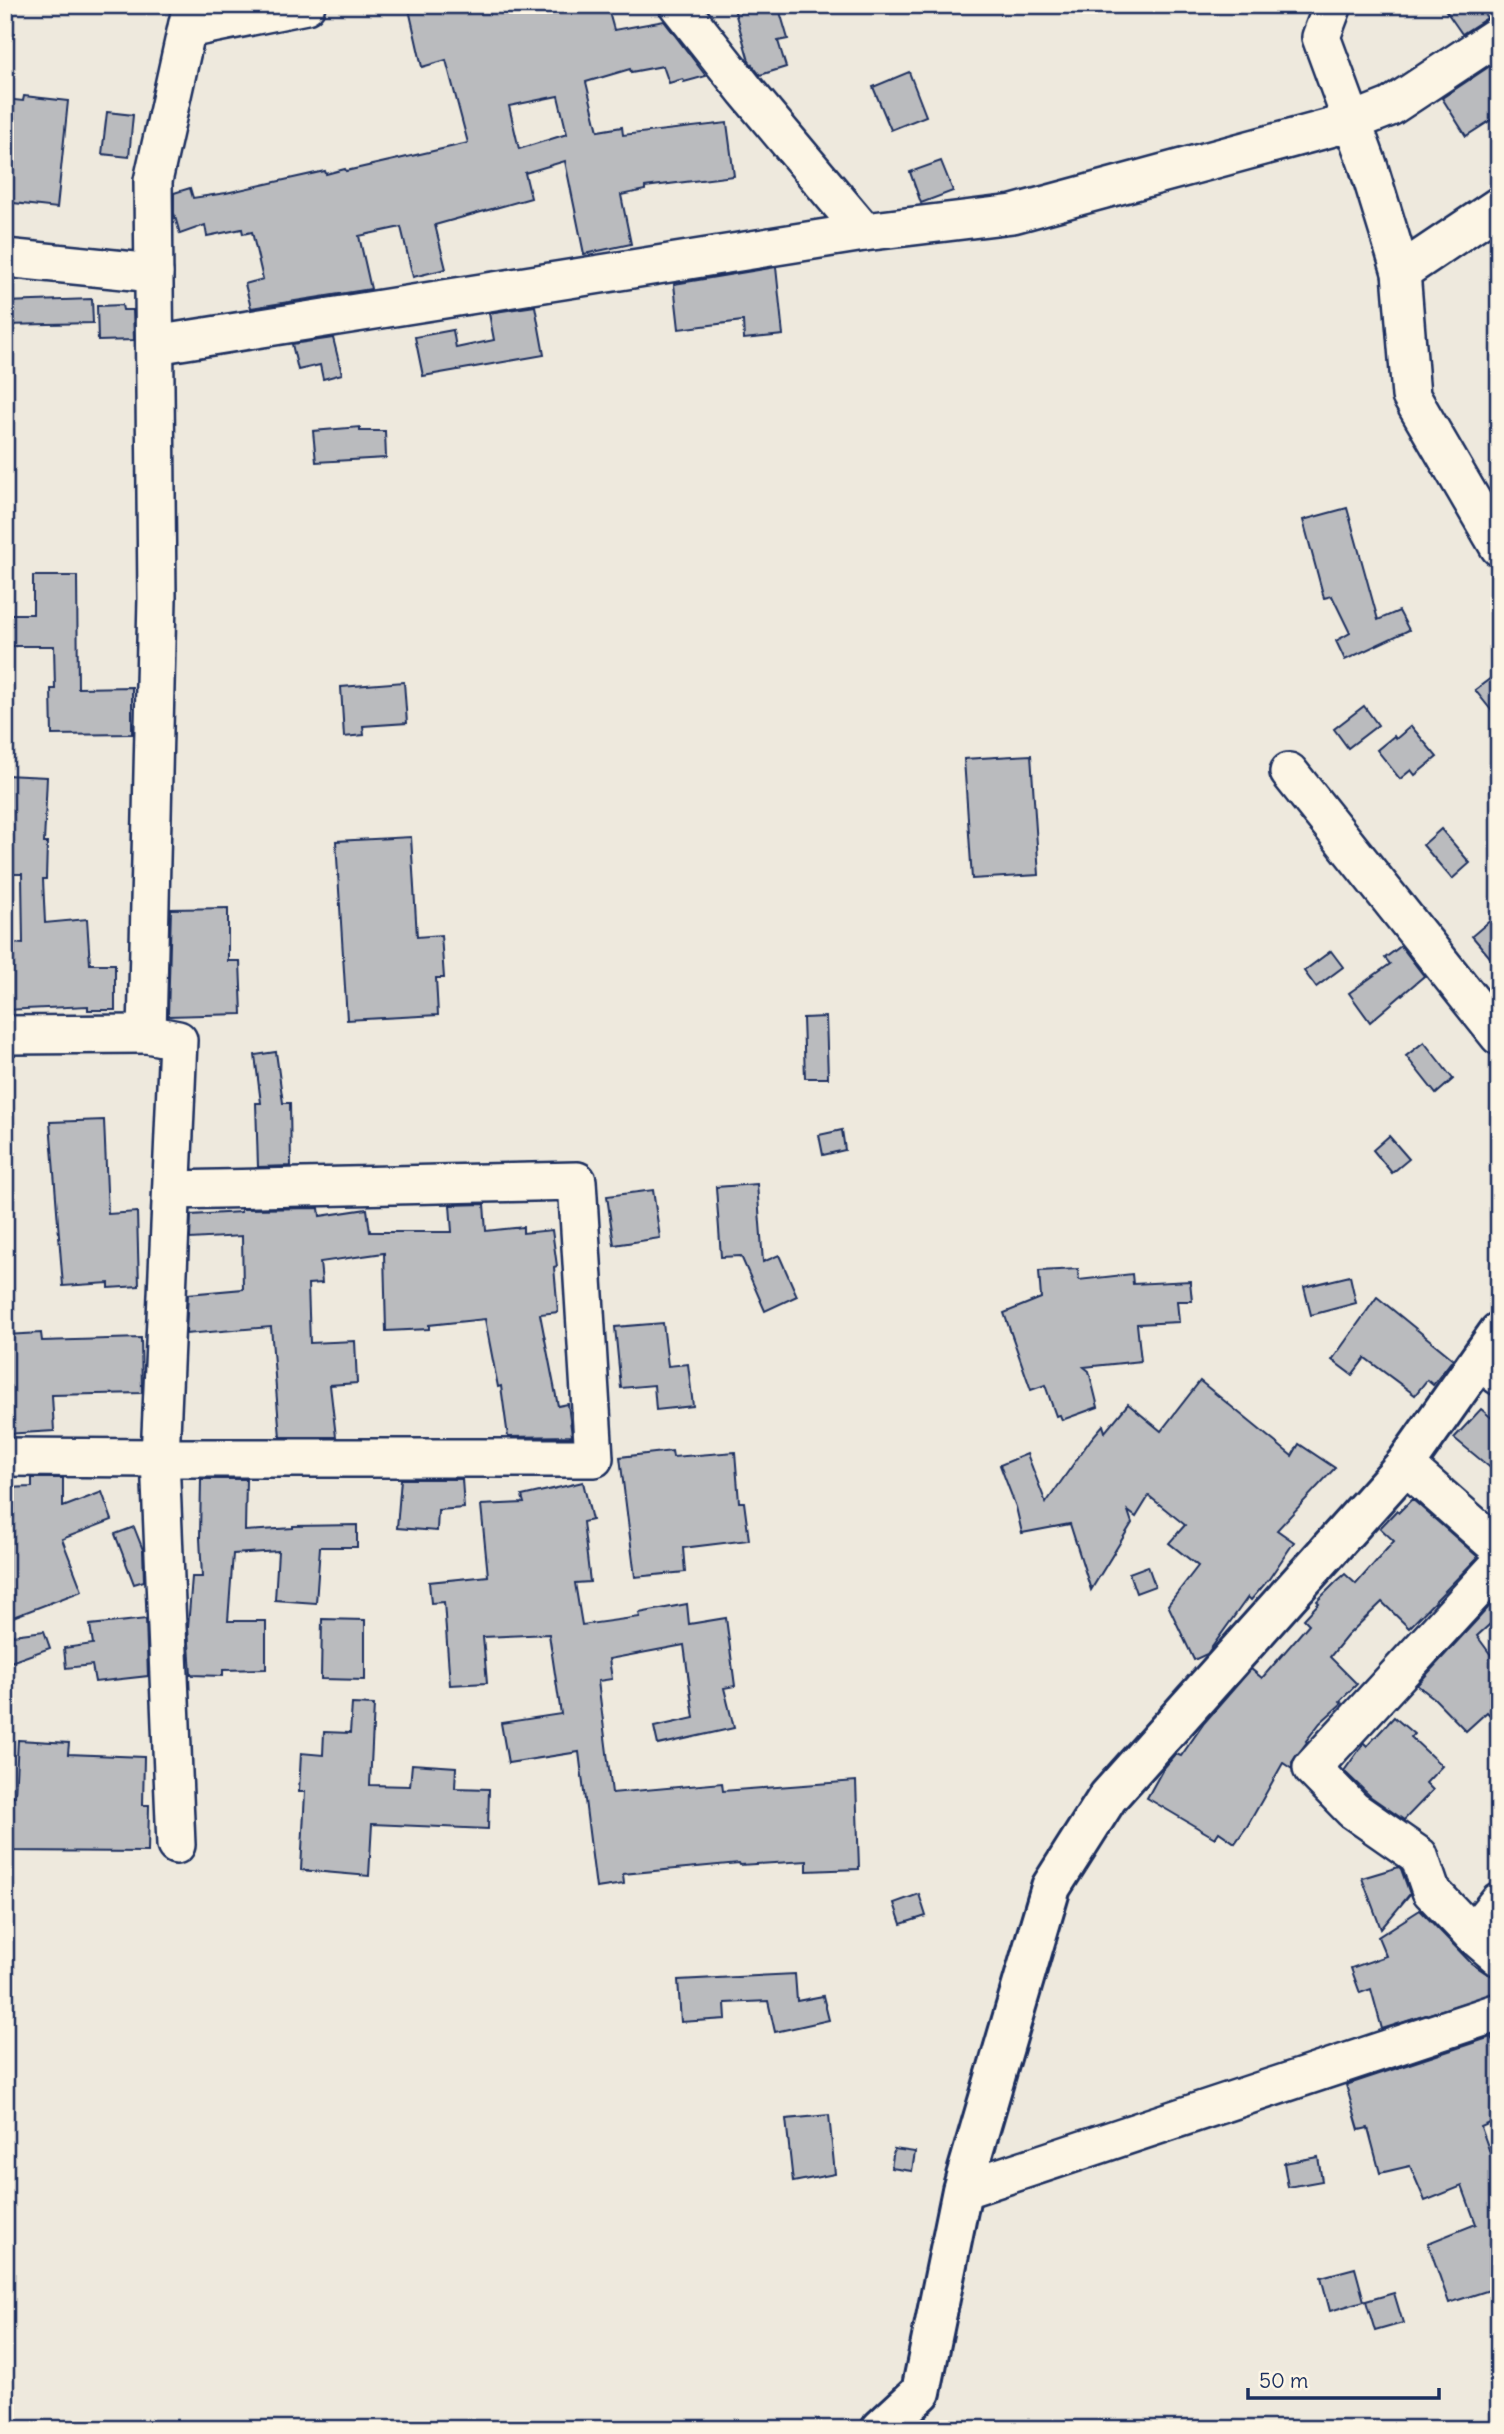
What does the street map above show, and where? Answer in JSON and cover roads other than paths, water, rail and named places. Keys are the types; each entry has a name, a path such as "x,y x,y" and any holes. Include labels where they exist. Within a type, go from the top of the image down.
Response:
{"main road":[{"path":"881,2429 920,2392 962,2190 1051,1887 1108,1797 1405,1465 1492,1356"}],"street":[{"path":"147,1034 157,597 153,181 189,17 306,5"},
{"path":"678,5 864,232"},
{"path":"1333,5 1321,37 1401,272 1411,396 1499,547"},
{"path":"155,345 864,232 1013,214 1352,122 1390,107 1499,35"},
{"path":"1401,272 1499,206"},
{"path":"5,258 154,273"},
{"path":"1289,772 1499,1036"},
{"path":"5,1035 147,1034 178,1040 160,1458 176,1845"},
{"path":"5,1457 594,1458 577,1181 172,1190"},
{"path":"1405,1465 1499,1548"},
{"path":"1499,1564 1312,1768 1353,1810 1419,1856 1431,1891 1485,1945 1499,1901"},
{"path":"962,2190 1499,2012"}]}
